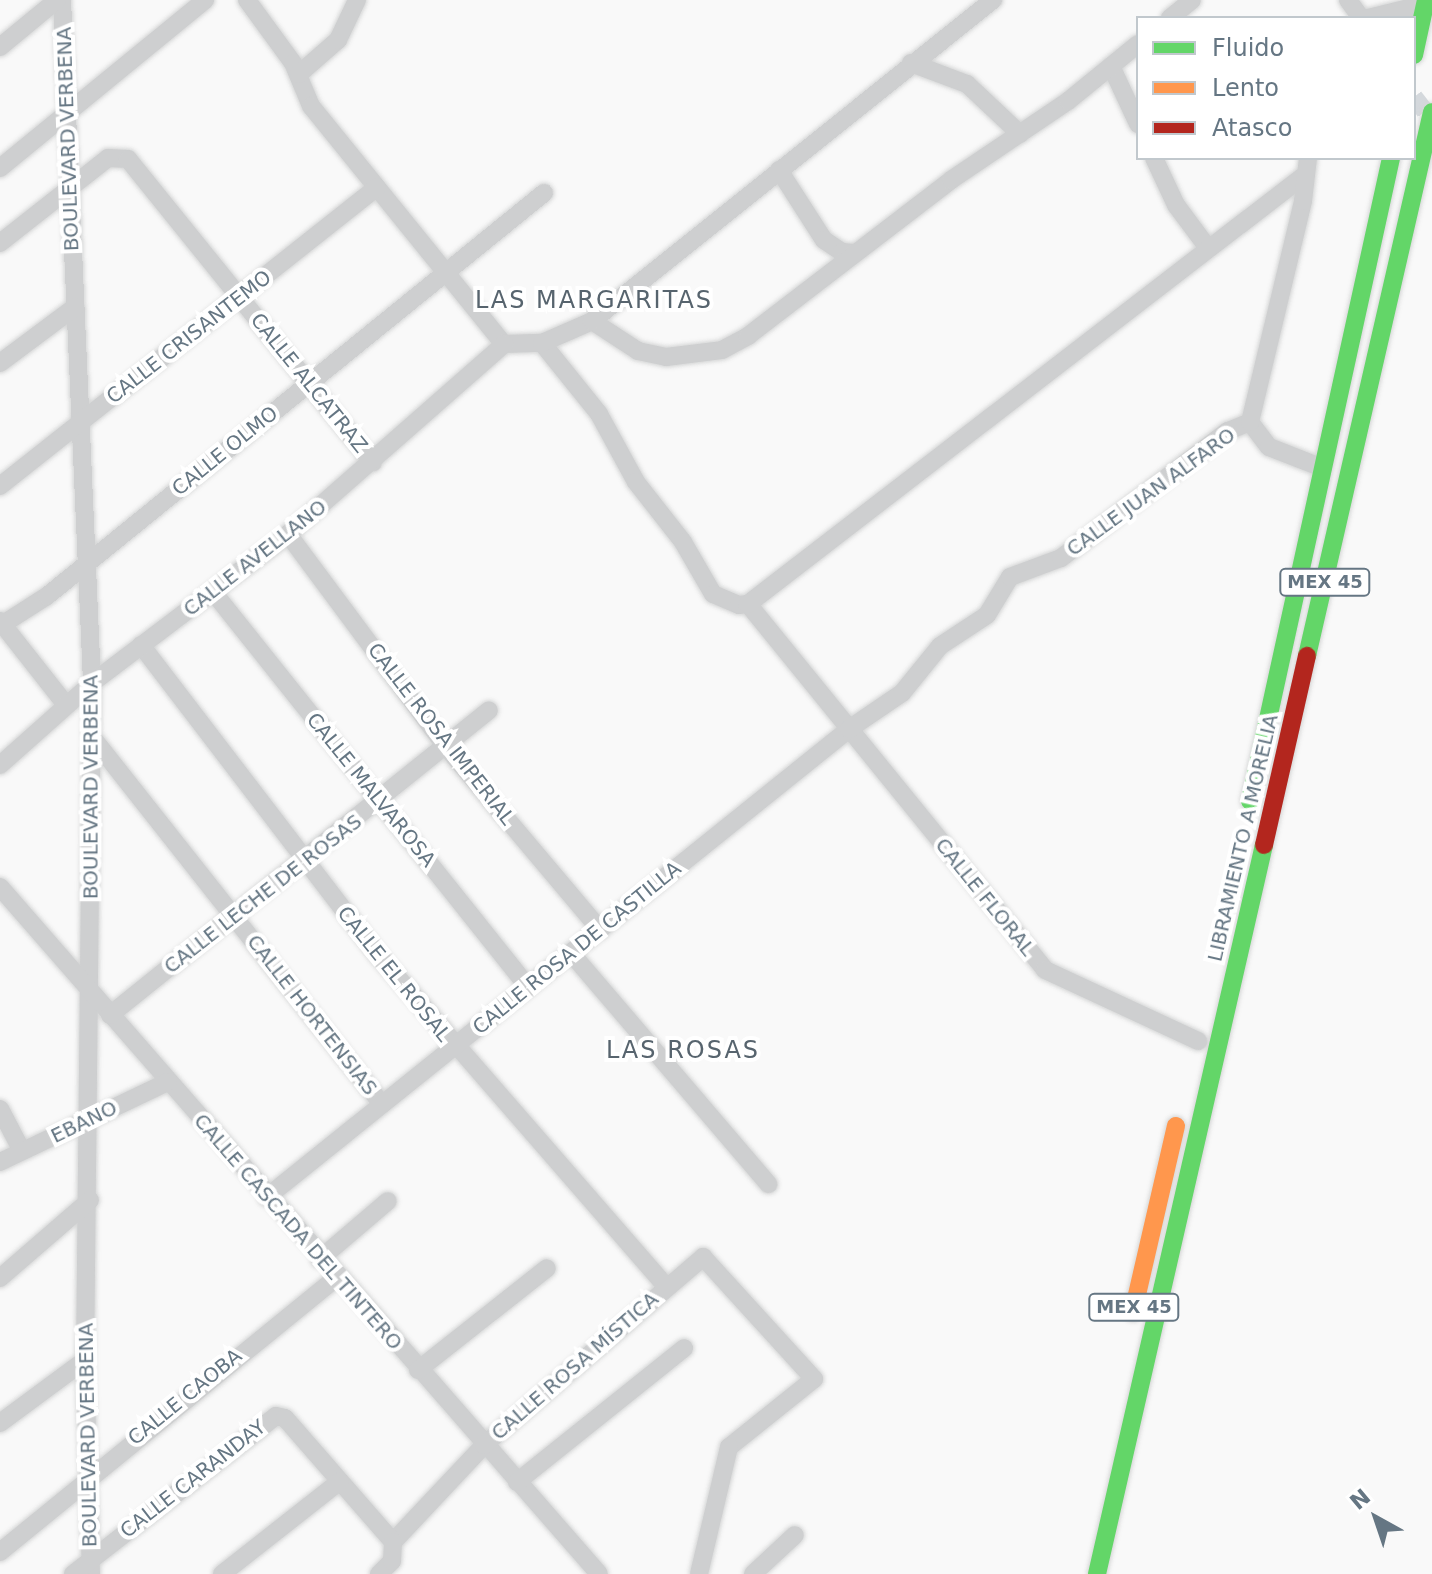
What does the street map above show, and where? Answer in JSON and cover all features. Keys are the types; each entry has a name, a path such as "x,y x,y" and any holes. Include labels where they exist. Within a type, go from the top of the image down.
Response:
{"highway":[{"path":"1416,46 1426,2"},
{"name":"LIBRAMIENTO A MORELIA","path":"1097,1574 1428,156 1432,112"},
{"name":"LIBRAMIENTO A MORELIA","path":"1245,825 1391,160"},
{"name":"MEX 45","path":"1130,1328 1182,1101"}],"street":[{"path":"0,47 60,0"},
{"name":"BOULEVARD VERBENA","path":"60,0 92,683 90,1200 85,1360 85,1478 91,1568"},
{"path":"0,168 205,0"},
{"path":"247,0 299,74 311,106 504,344 542,343 592,321 993,0"},
{"path":"299,74 338,40 357,0"},
{"path":"1172,16 1192,0"},
{"path":"1375,16 1426,2"},
{"path":"592,321 638,351 695,357 748,336 854,253 1020,134 1136,46"},
{"path":"911,63 967,84 1020,134"},
{"path":"1111,66 1136,120"},
{"name":"CALLE ALCATRAZ","path":"70,188 108,158 122,156 134,163 373,463"},
{"path":"1155,160 1176,205 1208,248"},
{"name":"CALLE JUAN ALFARO","path":"849,729 902,693 940,646 987,615 1010,577 1061,558 1228,431 1250,422 1303,201 1302,177 1307,160"},
{"path":"779,170 824,240 842,252 854,253"},
{"path":"542,343 599,414 636,482 683,542 713,594 739,605 748,604 1302,177"},
{"name":"CALLE CRISANTEMO","path":"0,486 377,187"},
{"path":"0,243 70,188"},
{"name":"CALLE OLMO","path":"1,624 47,596 85,562 544,193"},
{"path":"0,363 75,307"},
{"name":"CALLE AVELLANO","path":"0,765 92,683 214,593 373,463 504,344"},
{"path":"1250,422 1269,447 1323,468"},
{"name":"CALLE ROSA IMPERIAL","path":"288,534 447,748 600,930"},
{"name":"CALLE MALVAROSA","path":"214,593 528,987"},
{"name":"CALLE FLORAL","path":"748,604 1045,970 1197,1041"},
{"path":"1,624 66,705"},
{"name":"CALLE EL ROSAL","path":"141,645 303,862 454,1047 667,1287"},
{"name":"CALLE LECHE DE ROSAS","path":"110,1015 447,748 489,710"},
{"name":"CALLE ROSA DE CASTILLA","path":"267,1197 849,729"},
{"name":"CALLE HORTENSIAS","path":"92,737 382,1104"},
{"name":"CALLE CASCADA DEL TINTERO","path":"0,887 336,1278 599,1574"},
{"path":"571,953 768,1184"},
{"name":"EBANO","path":"0,1162 168,1082"},
{"path":"0,1109 22,1151"},
{"path":"0,1278 90,1200"},
{"path":"320,1259 388,1201"},
{"name":"CALLE ROSA MÍSTICA","path":"379,1574 392,1561 393,1542 484,1445 703,1257 814,1379 729,1447 699,1574"},
{"path":"418,1370 547,1268"},
{"name":"CALLE CAOBA","path":"0,1552 85,1478 336,1278"},
{"path":"517,1482 684,1348"},
{"path":"0,1423 85,1360"},
{"name":"CALLE CARANDAY","path":"73,1574 91,1568 276,1416 285,1418 340,1481"},
{"path":"222,1574 340,1481 393,1542"},
{"path":"753,1574 795,1535"}],"tunnel":[{"path":"1416,100 1432,120"}],"traffic: fast":[{"path":"1416,46 1426,0"},
{"path":"1307,656 1432,112"},
{"path":"1250,801 1391,160"},
{"path":"1097,1574 1264,845"}],"traffic: slow":[{"path":"1133,1312 1176,1126"}],"traffic: jam":[{"path":"1264,845 1307,656"}],"district":[{"name":"LAS MARGARITAS","path":"594,301"},
{"name":"LAS ROSAS","path":"683,1051"}]}
